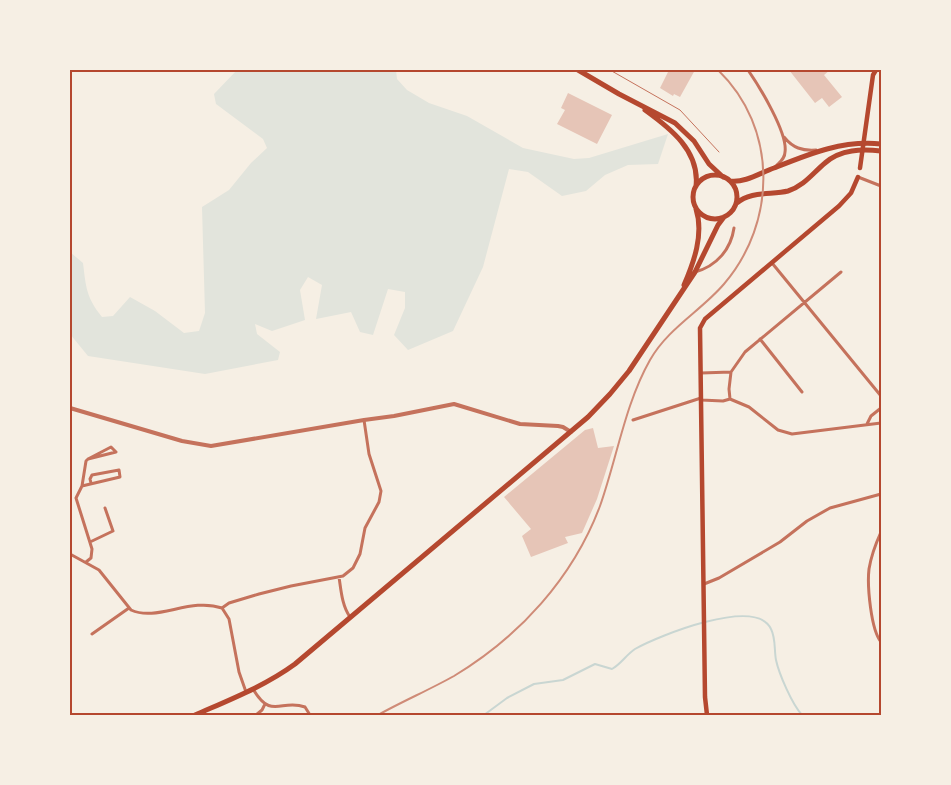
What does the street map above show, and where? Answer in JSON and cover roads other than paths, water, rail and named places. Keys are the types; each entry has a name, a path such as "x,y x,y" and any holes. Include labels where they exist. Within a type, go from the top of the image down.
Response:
{"main road":[{"path":"578,70 630,100 663,116 682,129 694,141 709,164 723,177"},
{"path":"860,168 874,72"},
{"path":"630,100 668,126 681,140 691,158 696,174 694,193 698,218 696,248 690,272 677,300"},
{"path":"730,181 740,181 821,150 858,143 881,144"},
{"path":"736,203 746,197 777,193 798,187 841,153 881,151"},
{"path":"695,206 704,216 718,219 730,214 736,203 736,191 730,181 723,177 717,175 704,178 696,187"},
{"path":"707,715 705,697 700,328 704,319 839,206 851,193 858,177"},
{"path":"195,715 253,689 280,675 295,664 571,432 621,382 695,272 718,225 724,217"}],"street":[{"path":"748,70 766,100 782,135 786,150 785,155 774,168"},
{"path":"782,135 790,145 798,149 821,150"},
{"path":"860,168 858,177 881,186"},
{"path":"695,272 702,270 728,250 734,228"},
{"path":"772,263 881,396"},
{"path":"730,399 731,372 745,352 841,272"},
{"path":"760,339 802,392"},
{"path":"701,373 731,372"},
{"path":"634,420 701,399 730,399 749,407 778,430 792,434 881,423"},
{"path":"70,408 182,441 206,446 394,416 454,404 504,420 531,425 564,427 571,432"},
{"path":"867,424 871,416 881,408"},
{"path":"222,608 229,603 252,596 339,577 348,573 357,563 365,528 376,509 381,487 369,454 364,420"},
{"path":"86,562 93,554 76,498 82,486 86,461 88,459 111,447 116,452 88,459"},
{"path":"82,486 120,477 119,470 92,475 91,483"},
{"path":"704,584 719,578 780,542 807,521 830,508 881,494"},
{"path":"90,542 113,531 105,508"},
{"path":"881,532 869,569 870,599 877,637 881,642"},
{"path":"70,554 86,562 105,576 129,608 137,613 144,614 194,605 222,608 229,619 239,672 246,692"},
{"path":"339,577 346,610 351,617"},
{"path":"92,634 129,608"},
{"path":"253,689 259,699 265,704 272,707 300,705 305,707 310,715"},
{"path":"256,715 265,704"}],"lane":[{"path":"610,70 680,110 719,152"}],"waterway":[{"path":"484,715 507,698 534,684 563,680 595,664 612,669 635,649 684,628 727,617 747,616 762,620 771,629 780,673 790,696 802,715"}],"railway":[{"path":"378,715 454,676 478,660 522,624 559,581 589,532 600,506 634,395 650,360 666,338 715,294 741,259 754,233 761,204 763,176 760,147 752,119 738,93 718,70"}]}
